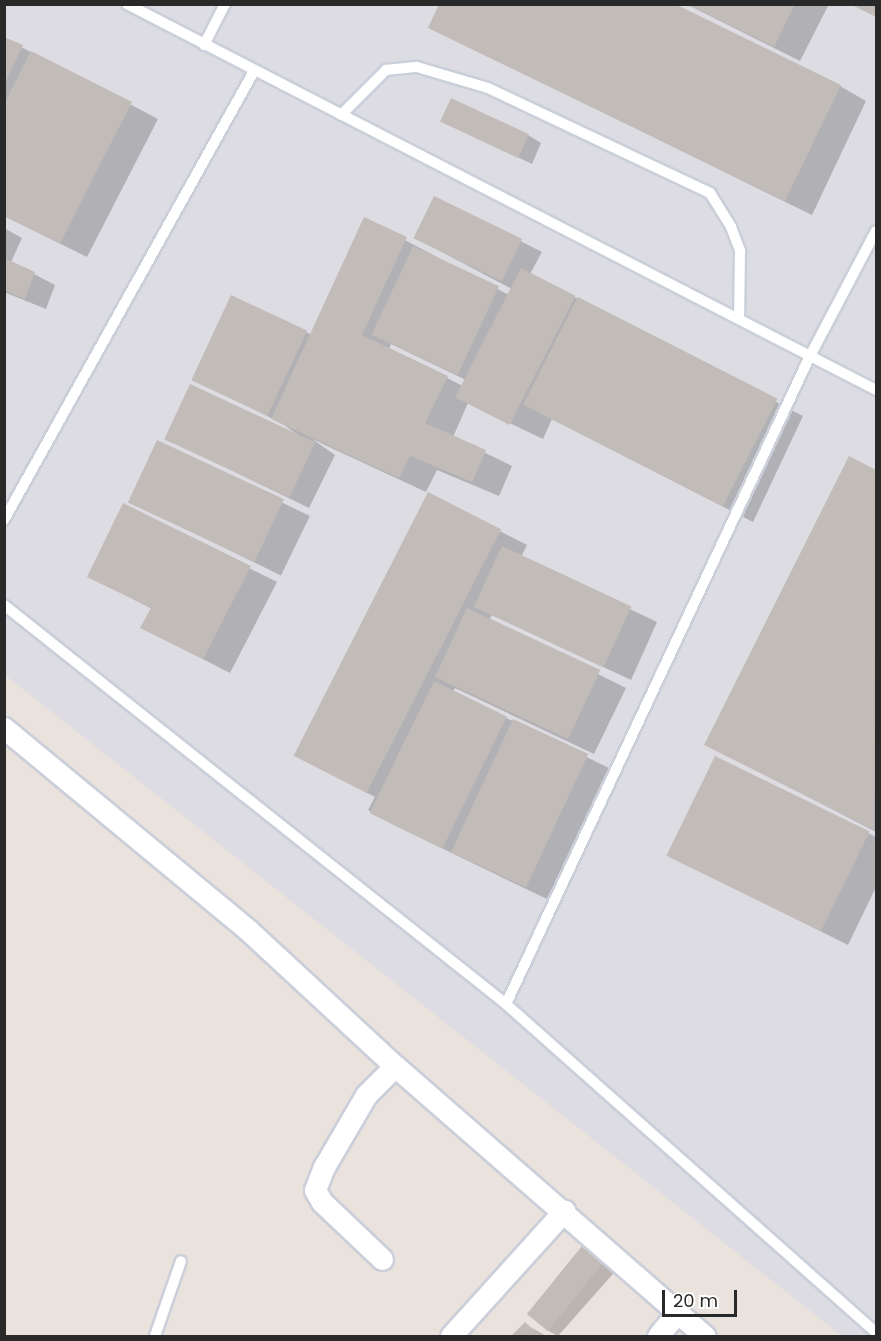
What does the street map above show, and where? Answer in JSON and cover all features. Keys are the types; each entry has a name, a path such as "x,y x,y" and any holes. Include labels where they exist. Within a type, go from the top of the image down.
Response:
{"street":[{"path":"4,728 248,930 395,1066 705,1336"},
{"path":"382,1258 322,1202 315,1190 366,1095 395,1066"},
{"path":"451,1336 564,1211"},
{"path":"658,1336 678,1311"}],"lane":[{"path":"127,4 876,390"},
{"path":"204,45 225,4"},
{"path":"340,115 386,70 417,67 488,88 710,193 731,227 740,251 739,319"},
{"path":"4,520 254,71"},
{"path":"506,1004 810,356 876,231"},
{"path":"4,605 506,1004 876,1333"},
{"path":"154,1336 181,1261"}],"shaded area":[{"path":"4,5 876,5 876,1336 842,1336 5,675"}],"building":[{"path":"439,4 675,4 841,85 785,201 428,28"},
{"path":"687,4 795,4 774,47"},
{"path":"852,5 876,5 876,17"},
{"path":"4,37 23,45 4,85"},
{"path":"31,51 132,102 60,243 4,216 4,104"},
{"path":"451,98 529,134 518,158 440,122"},
{"path":"434,196 522,239 501,281 413,238"},
{"path":"364,217 407,237 362,335 448,376 425,423 486,450 472,482 410,456 399,478 271,419"},
{"path":"413,246 499,286 458,375 372,335"},
{"path":"4,258 35,272 25,299 4,290"},
{"path":"521,268 575,296 510,425 455,397"},
{"path":"231,295 307,330 267,416 191,380"},
{"path":"578,297 778,399 723,507 523,405"},
{"path":"190,384 315,442 289,498 164,439"},
{"path":"157,440 284,499 255,562 128,503"},
{"path":"849,456 876,470 874,830 704,745"},
{"path":"428,492 501,529 367,793 294,756"},
{"path":"123,503 251,566 203,659 140,628 151,608 87,577"},
{"path":"502,546 632,606 603,667 474,607"},
{"path":"467,608 600,670 568,739 435,677"},
{"path":"434,681 507,717 442,849 370,813"},
{"path":"513,719 588,754 526,887 451,852"},
{"path":"715,756 870,831 821,931 666,856"},
{"path":"586,1241 607,1258 548,1331 527,1314"},
{"path":"525,1322 540,1336 511,1336"}]}
